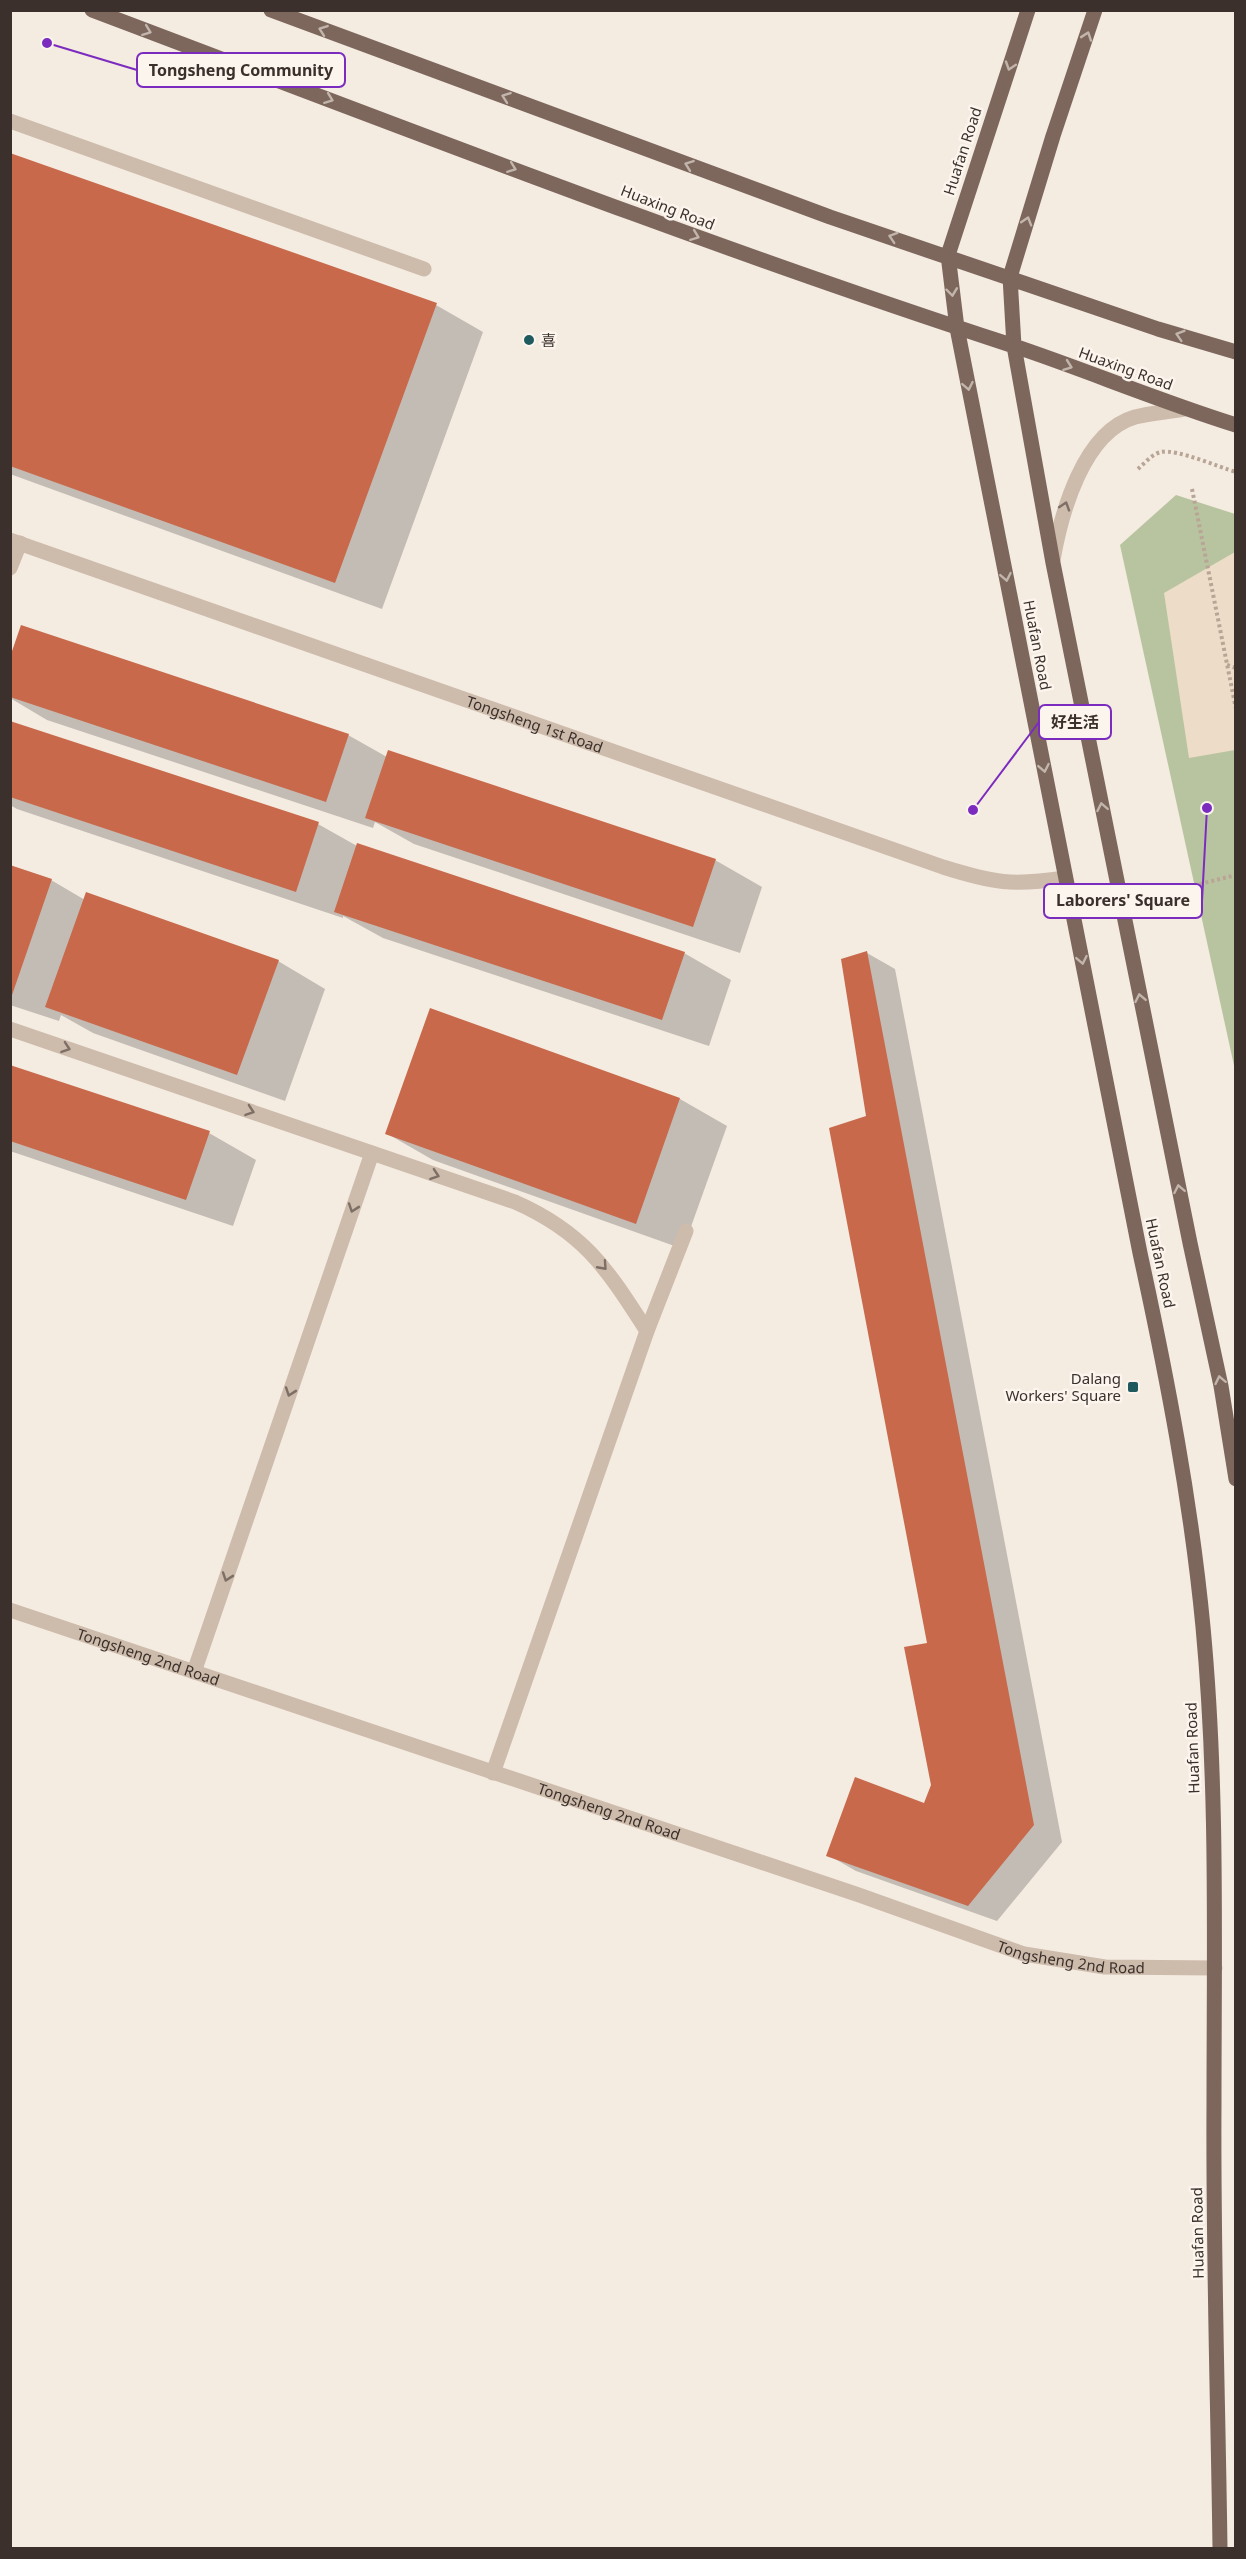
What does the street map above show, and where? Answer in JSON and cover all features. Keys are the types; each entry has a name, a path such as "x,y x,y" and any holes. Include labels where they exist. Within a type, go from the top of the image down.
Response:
{"main road":[{"name":"Huaxing Road","path":"92,10 779,268 1014,346 1185,409 1236,425"},
{"path":"271,10 830,217 948,255 1158,329 1236,352"},
{"name":"Huafan Road","path":"1028,10 948,255 957,328 1065,878 1171,1395 1190,1519 1203,1626 1210,1717 1216,1907 1214,2107 1220,2548"},
{"name":"Huafan Road","path":"1095,10 1010,277 1014,346 1053,563 1187,1231 1221,1386 1236,1479"}],"street":[{"path":"10,121 424,269"},
{"path":"1053,563 1058,531 1068,498 1098,444 1116,426 1134,417 1185,409"},
{"path":"10,568 15,542"},
{"name":"Tongsheng 1st Road","path":"15,542 943,867 988,881 1007,884 1027,884 1065,878"},
{"path":"10,1029 372,1153 546,1216 578,1239 608,1271 647,1330"},
{"path":"194,1672 372,1153"},
{"path":"494,1773 647,1330 686,1231"},
{"name":"Tongsheng 2nd Road","path":"10,1610 859,1895 1024,1954 1105,1967 1215,1968"}],"path":[{"path":"1138,469 1152,456 1162,452 1174,453 1236,472"},
{"path":"1192,489 1236,709"},
{"path":"1227,665 1236,668"},
{"path":"1188,887 1236,875"}],"green space":[{"path":"1176,495 1235,514 1235,1070 1120,545"}],"shaded area":[{"path":"1235,552 1235,750 1189,758 1164,593"}],"building":[{"path":"10,153 437,303 335,583 10,466"},
{"path":"21,625 349,734 326,802 10,697 10,657"},
{"path":"10,721 319,822 296,892 10,797"},
{"path":"388,750 716,859 693,927 365,818"},
{"path":"357,843 685,952 662,1020 334,912"},
{"path":"10,865 52,879 11,998 10,998"},
{"path":"86,892 279,960 237,1075 45,1007"},
{"path":"867,951 1034,1825 968,1906 826,1856 855,1777 924,1803 931,1785 904,1647 927,1643 829,1128 866,1116 841,959"},
{"path":"430,1008 680,1098 636,1224 385,1134"},
{"path":"10,1065 210,1131 186,1200 10,1141"}],"place":[{"name":"Tongsheng Community","path":"47,43"},
{"name":"喜","path":"529,340"},
{"name":"Laborers' Square","path":"1207,808"},
{"name":"好生活","path":"973,810"},
{"name":"Dalang Workers' Square","path":"1133,1387"}]}
